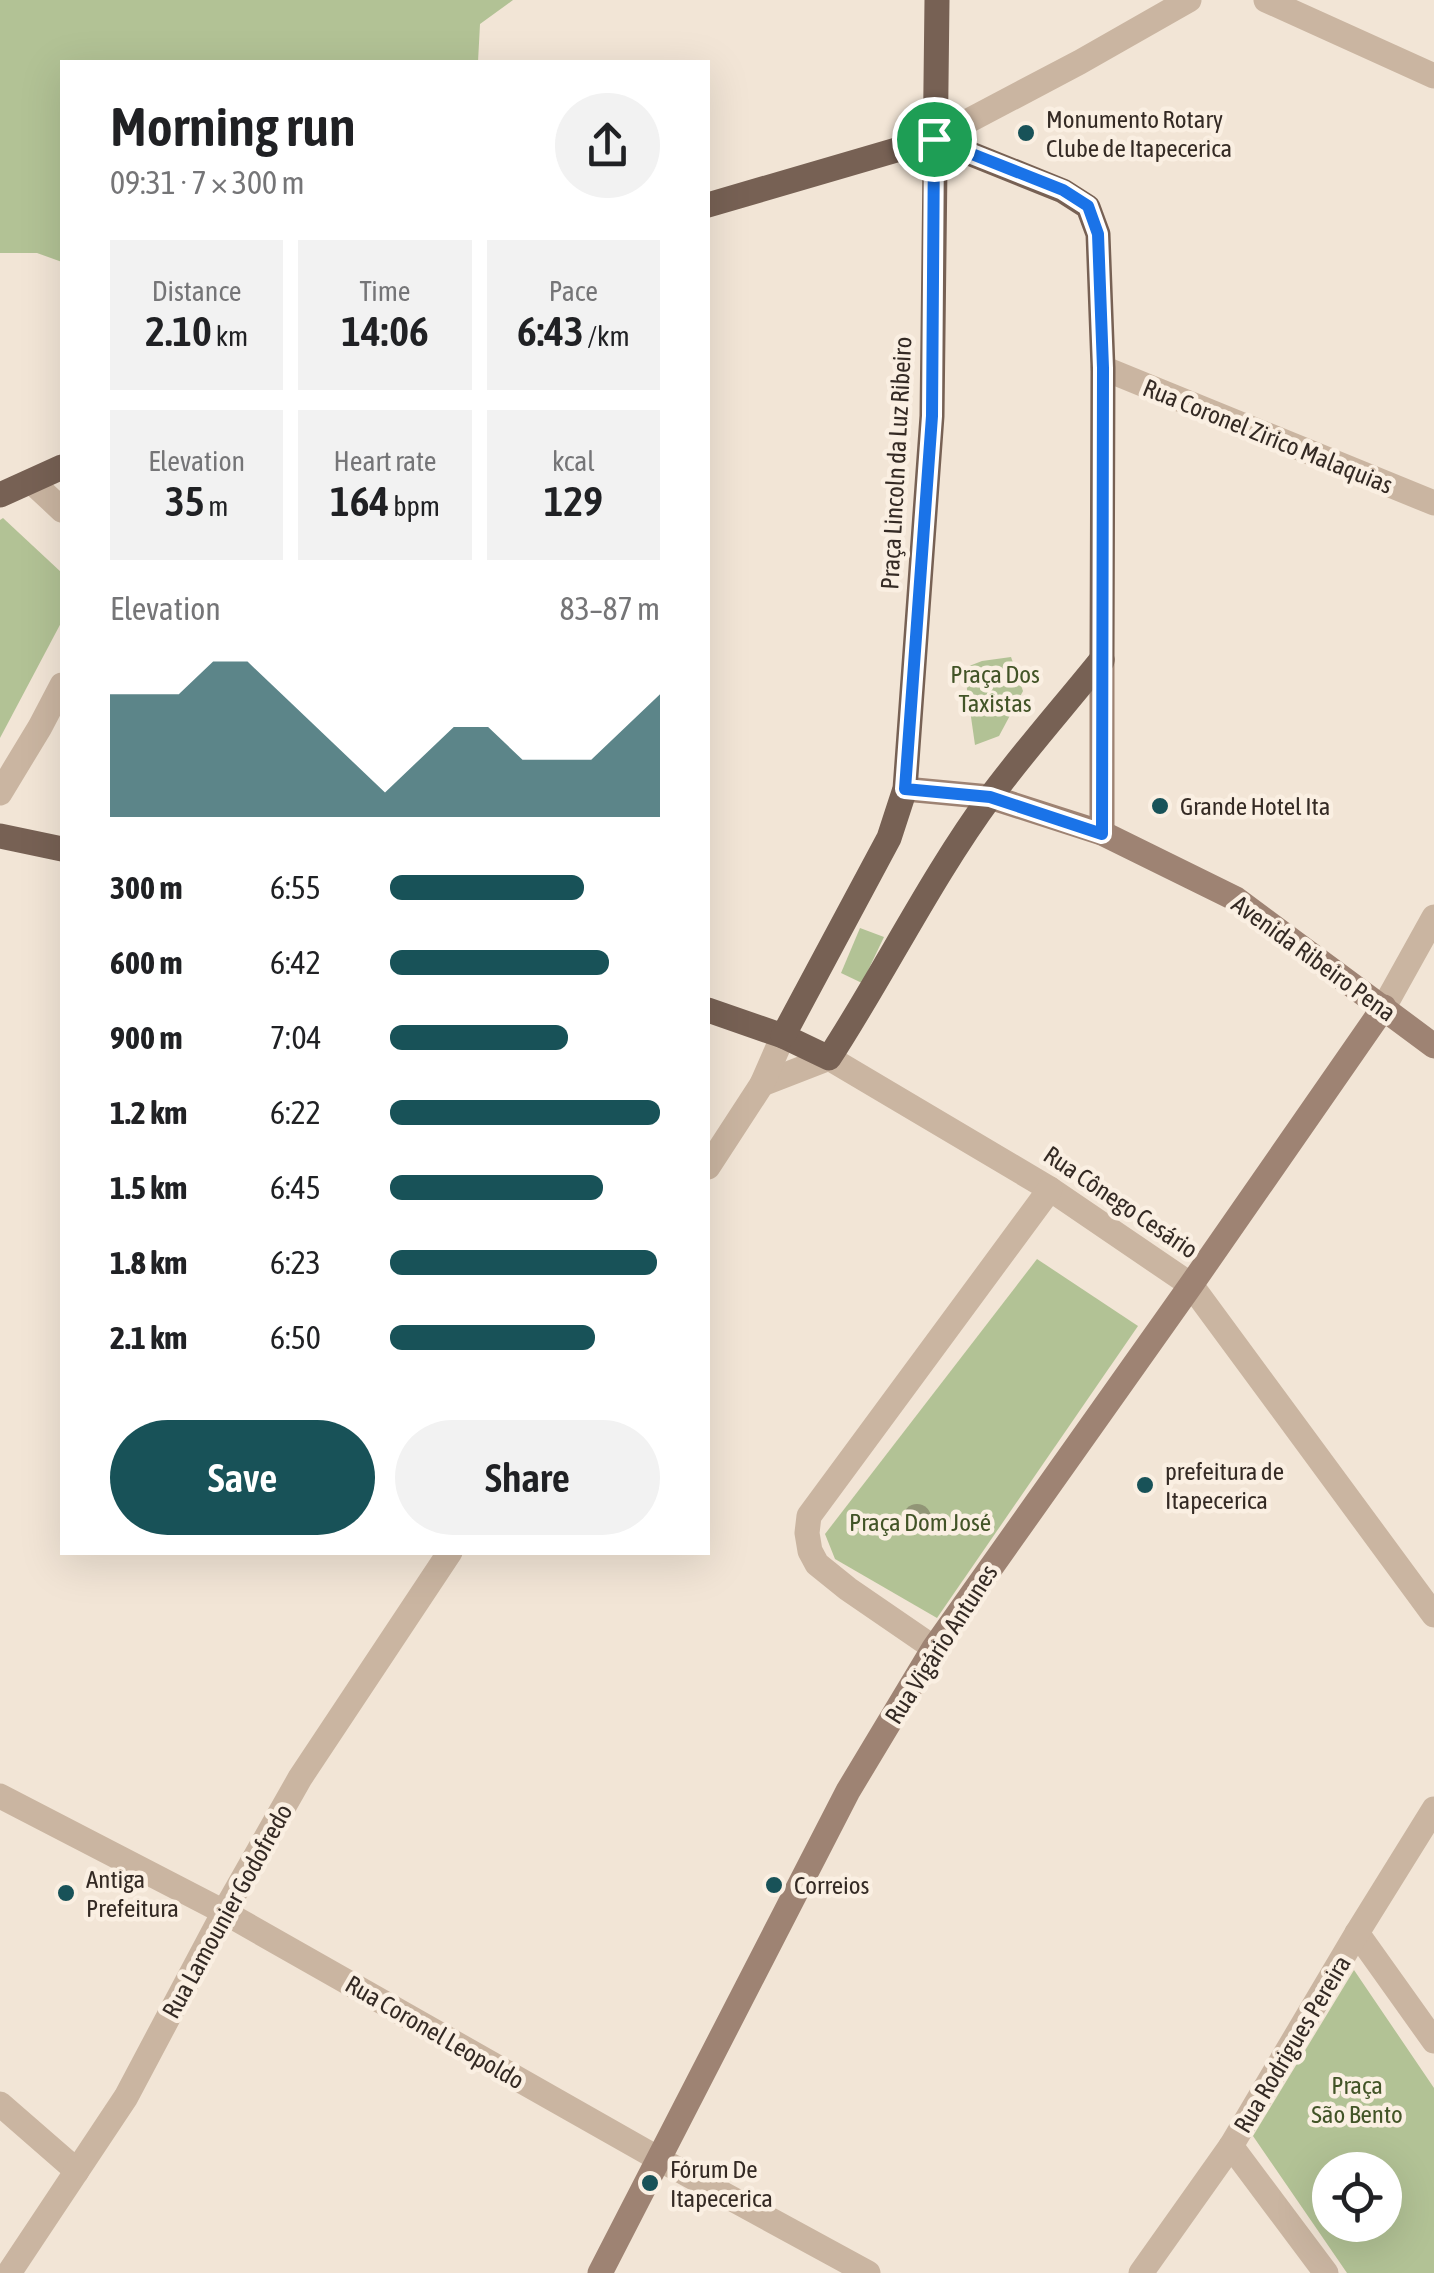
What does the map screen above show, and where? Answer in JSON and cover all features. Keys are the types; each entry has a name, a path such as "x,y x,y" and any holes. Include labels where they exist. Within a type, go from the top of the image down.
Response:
{"main road":[{"name":"Praça Lincoln da Luz Ribeiro","path":"782,1036 889,838 905,789 932,416 937,0"},
{"path":"710,203 934,139 1063,190 1088,206 1098,234 1103,368 1102,660 990,797 829,1058"},
{"path":"0,495 60,468"},
{"path":"0,836 60,849"},
{"name":"Rua Cônego Cesário","path":"710,1011 782,1036 829,1058"}],"street":[{"path":"934,139 1189,0"},
{"path":"1266,0 1434,76"},
{"name":"Rua Coronel Zirico Malaquias","path":"1103,368 1434,503"},
{"path":"32,482 60,508"},
{"path":"1102,660 1102,834"},
{"path":"0,793 60,690"},
{"name":"Avenida Ribeiro Pena","path":"905,789 990,797 1102,834 1236,899 1434,1046"},
{"path":"1384,1007 1434,917"},
{"name":"Rua Vigário Antunes","path":"600,2273 848,1790 934,1648 1384,1007"},
{"path":"710,1164 762,1084 782,1036"},
{"path":"762,1084 829,1058"},
{"name":"Rua Cônego Cesário","path":"829,1058 1050,1188 1190,1286 1434,1615"},
{"path":"934,1648 817,1564 807,1534 810,1516 1050,1188"},
{"name":"Rua Lamounier Godofredo","path":"9,2273 126,2097 300,1778 448,1555"},
{"name":"Rua Coronel Leopoldo","path":"0,1796 224,1912 868,2273"},
{"name":"Rua Rodrigues Pereira","path":"1141,2273 1232,2146 1434,1810"},
{"path":"1357,1933 1434,2040"},
{"path":"0,2104 77,2171"},
{"path":"1232,2146 1326,2273"}],"green space":[{"path":"0,0 513,0 480,24 478,60 60,60 60,261 37,253 0,253"},
{"path":"3,518 60,571 60,625 0,738"},
{"name":"Praça Dos Taxistas","path":"1011,657 1023,691 999,736 975,745 964,668"},
{"path":"860,928 884,937 862,983 841,973"},
{"name":"Praça Dom José","path":"1037,1259 1138,1326 937,1618 835,1559 825,1534"},
{"name":"Praça São Bento","path":"1354,1970 1434,2088 1434,2273 1347,2273 1326,2242 1402,2242 1402,2152 1312,2152 1312,2222 1253,2136"}],"place":[{"name":"Monumento Rotary Clube de Itapecerica","path":"1026,133"},
{"name":"Grande Hotel Ita","path":"1160,806"},
{"name":"prefeitura de Itapecerica","path":"1145,1485"},
{"name":"Correios","path":"774,1885"},
{"name":"Antiga Prefeitura","path":"66,1893"},
{"name":"Fórum De Itapecerica","path":"650,2183"}],"route":[{"path":"934,139 1063,190 1088,206 1098,234 1103,368 1102,834 990,797 905,789 932,416 934,139"}]}
